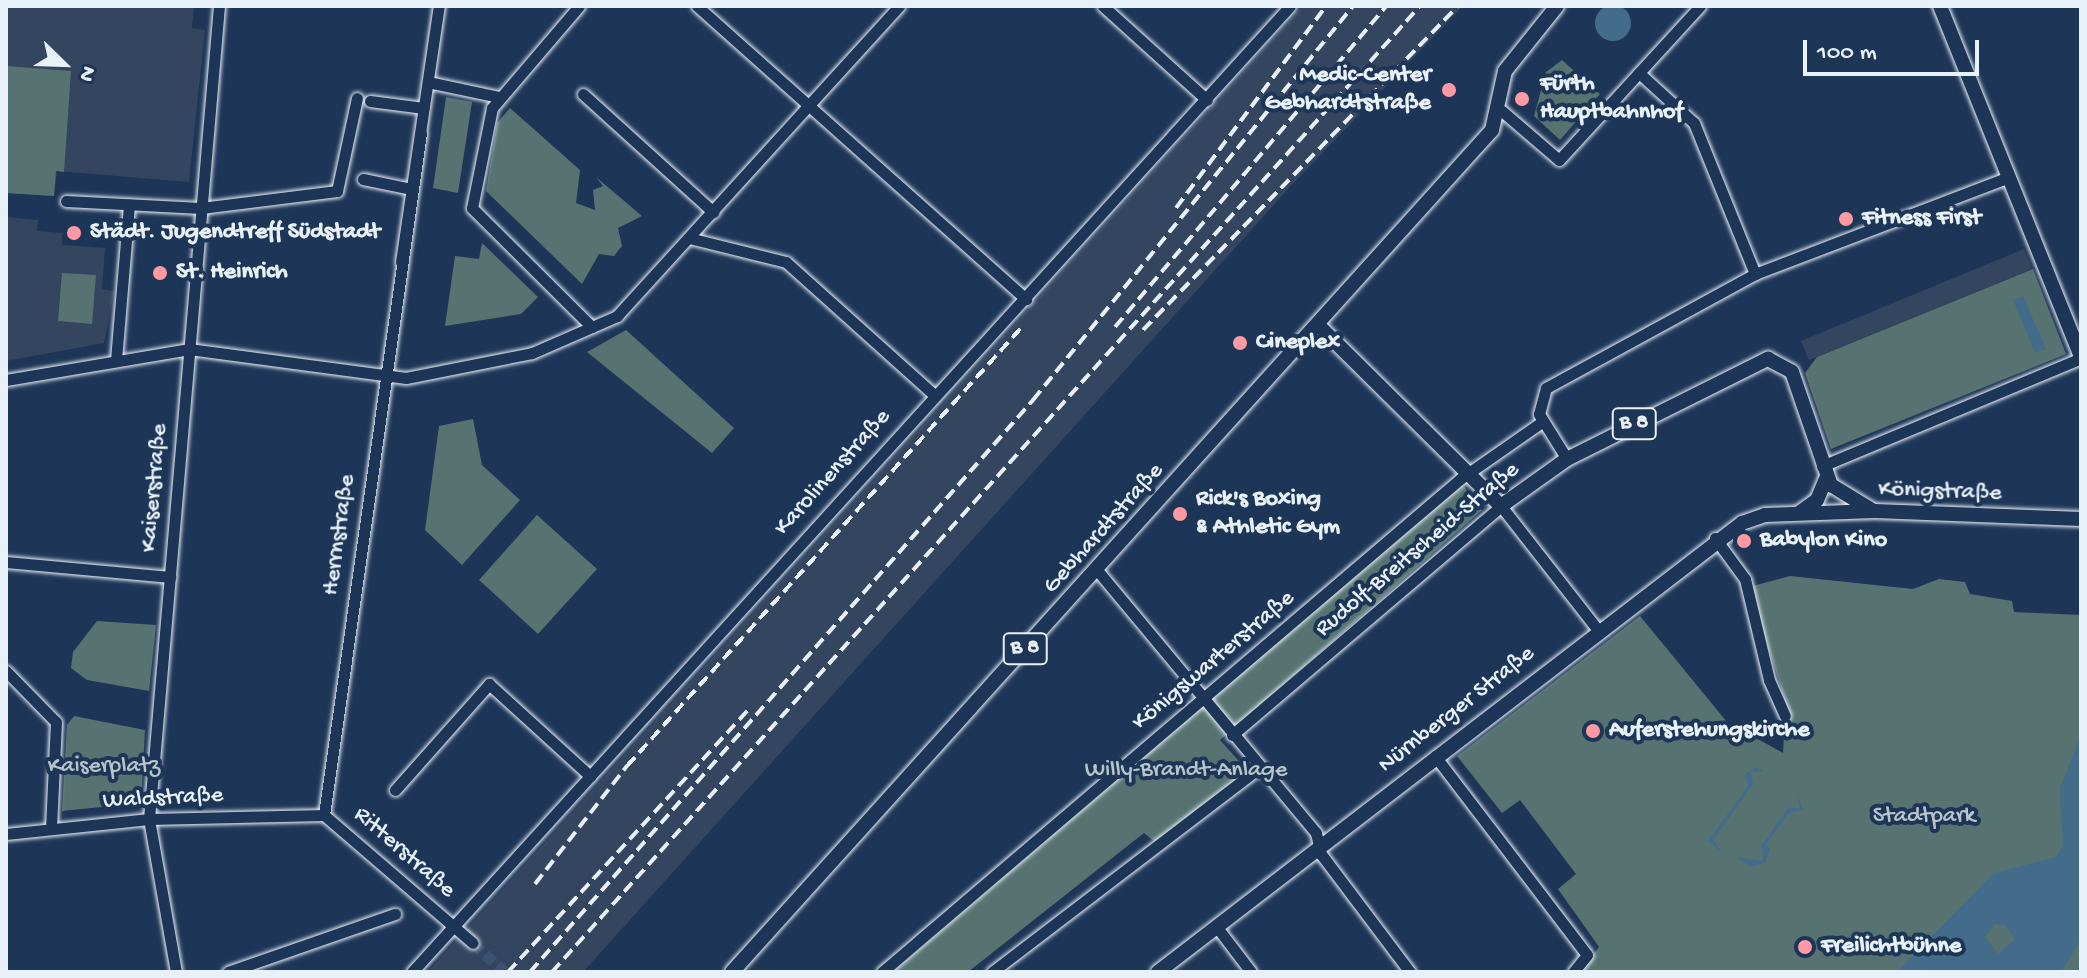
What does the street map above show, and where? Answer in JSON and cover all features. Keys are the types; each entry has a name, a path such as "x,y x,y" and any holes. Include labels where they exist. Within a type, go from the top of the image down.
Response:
{"main road":[{"path":"1502,111 1514,54 1557,6"},
{"path":"1940,6 2081,358"},
{"name":"Gebhardtstraße","path":"732,972 1318,325 1502,111"},
{"path":"1318,325 1470,471 1501,506"},
{"name":"Rudolf-Breitscheid-Straße","path":"1501,506 1567,459 1758,361 1782,364 1824,471"},
{"path":"1798,514 1817,500 1824,471"},
{"name":"B 8","path":"1824,471 1847,499 1875,511"},
{"name":"Königstraße","path":"1798,514 1875,511 2081,519"},
{"name":"Nürnberger Straße","path":"1158,972 1715,538 1765,515 1798,514"}],"street":[{"name":"Kaiserstraße","path":"176,972 149,819 219,6"},
{"name":"Herrnstraße","path":"324,815 439,6"},
{"path":"579,6 499,97 485,120 472,208 592,327"},
{"path":"697,6 1026,299"},
{"path":"6,380 189,349 406,378 532,353 617,316 899,6"},
{"path":"1103,6 1207,100"},
{"name":"Karolinenstraße","path":"412,972 1290,6"},
{"path":"1502,111 1559,160 1700,6"},
{"path":"1639,73 1694,123 1755,274"},
{"path":"428,82 499,97"},
{"path":"583,94 713,212"},
{"path":"66,201 201,208 337,191 357,98"},
{"path":"370,101 424,108"},
{"name":"Herrnstraße","path":"401,262 407,188 421,133"},
{"path":"1567,459 1543,421 1539,401 1546,388 1755,274 2009,177"},
{"path":"363,179 407,188"},
{"path":"116,360 129,205"},
{"path":"689,238 786,262 934,395"},
{"path":"1824,471 2081,358"},
{"name":"Königswarterstraße","path":"882,972 1470,471 1543,421"},
{"path":"1501,506 1597,629"},
{"name":"Rudolf-Breitscheid-Straße","path":"1232,735 1501,506"},
{"path":"1715,538 1745,579 1769,680 1785,716"},
{"path":"6,562 170,577"},
{"path":"1097,570 1260,767 1410,972"},
{"path":"6,671 56,722 51,829"},
{"path":"395,790 489,684 590,776"},
{"path":"1435,756 1587,955 1573,972"},
{"path":"992,972 1260,767"},
{"name":"Waldstraße","path":"6,834 149,819 324,815"},
{"name":"Ritterstraße","path":"324,815 473,943"},
{"path":"228,972 395,914"},
{"path":"1216,926 1251,972"}],"shaded area":[{"path":"1613,5 1626,10 1631,23 1626,36 1613,41 1600,36 1595,23 1600,10"},
{"path":"6,6 194,6 192,28 205,30 189,182 57,171 54,196 6,193"},
{"path":"1303,6 1463,6 1289,188 583,972 428,972"},
{"path":"6,217 38,220 37,231 62,233 62,245 105,248 102,289 114,291 104,343 6,361"},
{"path":"2024,249 2032,269 1809,360 1801,341"},
{"path":"2023,296 2046,349 2035,353 2013,300"},
{"path":"2081,735 2081,940 2061,972 1897,972 1994,873 2056,857 2063,846 2060,788","holes":["1995,924 2005,925 2015,939 1998,954 1985,937"]},
{"path":"1757,767 1763,771 1751,772 1753,784 1713,840 1722,852 1708,841 1748,786 1745,774"},
{"path":"1797,794 1803,809 1788,814 1766,844 1770,850 1765,863 1751,867 1736,857 1763,861 1762,845 1788,808 1800,808"}],"green space":[{"path":"1562,60 1600,94 1560,140 1534,116 1546,72"},
{"path":"6,66 71,71 64,172 56,171 54,196 6,193"},
{"path":"446,97 472,102 458,193 433,188"},
{"path":"510,108 580,170 576,203 595,210 593,190 603,186 596,177 642,216 618,228 622,246 614,256 599,254 582,284 486,191 497,123"},
{"path":"482,243 538,297 521,314 445,326 455,256 479,259"},
{"path":"2033,269 2066,354 1831,449 1805,373 1817,357"},
{"path":"62,273 96,275 92,324 58,321"},
{"path":"626,330 734,428 712,453 587,352"},
{"path":"473,419 482,465 520,500 462,565 425,530 439,426"},
{"name":"Willy-Brandt-Anlage","path":"1462,484 1482,510 1220,740 1248,771 1155,842 1144,833 968,972 893,972"},
{"path":"537,515 597,569 538,634 479,580"},
{"name":"Stadtpark","path":"1790,576 1913,589 1939,579 1965,582 1970,594 2012,601 2014,612 2081,615 2081,972 1580,972 1599,947 1558,889 1576,874 1520,800 1502,813 1457,756 1640,616 1727,722 1783,753 1786,703 1749,587"},
{"path":"97,621 156,625 149,691 87,680 71,668 73,652"},
{"name":"Kaiserplatz","path":"74,716 145,730 141,803 62,811 67,725"}],"tunnel":[{"path":"473,943 505,972"}],"railway":[{"path":"1176,208 1326,6"},
{"path":"530,972 1033,400 1353,6"},
{"path":"1115,327 1386,6"},
{"path":"552,972 1420,6"},
{"path":"1143,330 1458,6"},
{"path":"535,884 627,766 1020,329"},
{"path":"508,972 748,710"}],"place":[{"name":"Medic-Center Gebhardtstraße","path":"1449,90"},
{"name":"Fürth Hauptbahnhof","path":"1522,99"},
{"name":"Fitness First","path":"1846,219"},
{"name":"Städt. Jugendtreff Südstadt","path":"74,233"},
{"name":"St. Heinrich","path":"160,273"},
{"name":"Cineplex","path":"1240,343"},
{"name":"Rick's Boxing & Athletic Gym","path":"1180,514"},
{"name":"Babylon Kino","path":"1744,541"},
{"name":"Auferstehungskirche","path":"1593,731"},
{"name":"Freilichtbühne","path":"1805,947"}]}
